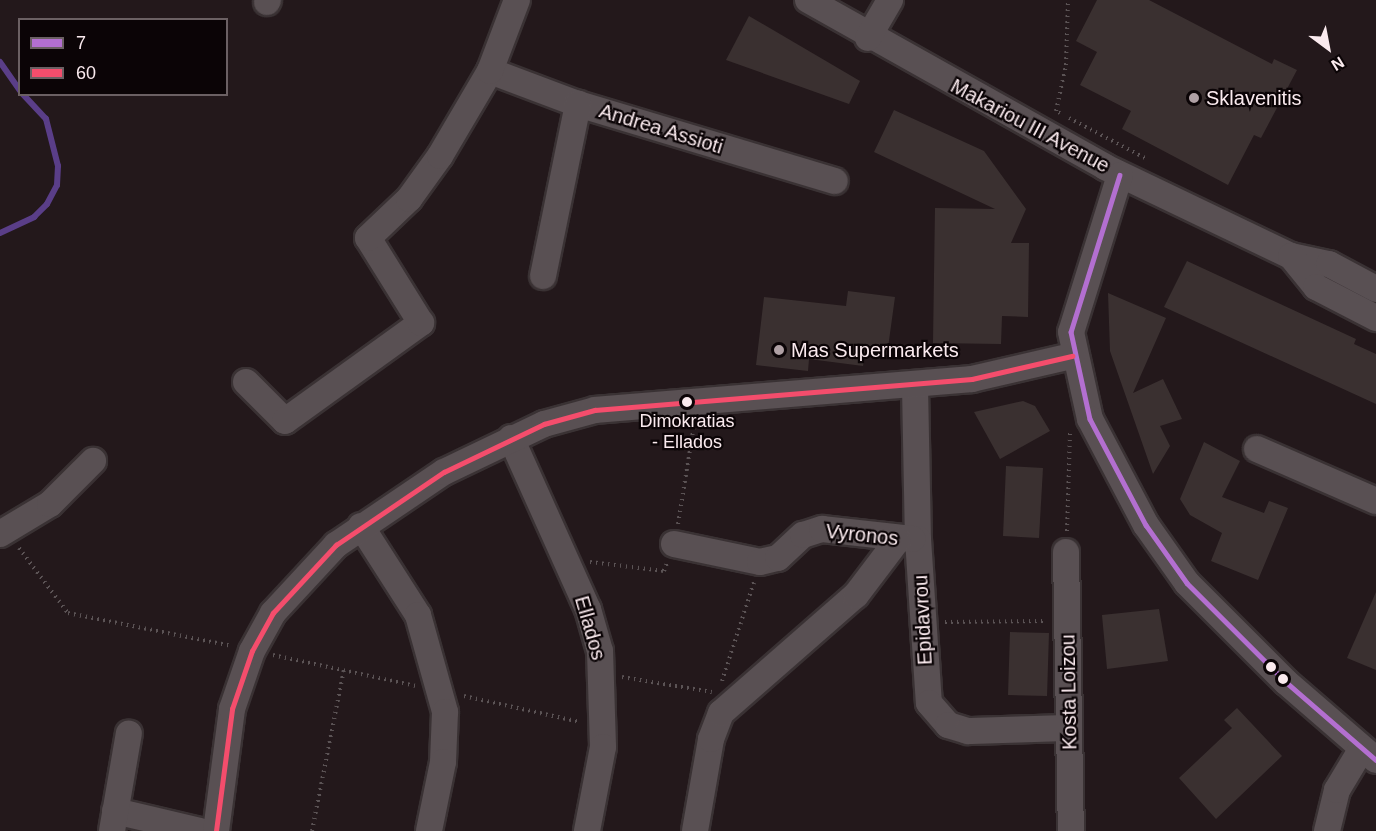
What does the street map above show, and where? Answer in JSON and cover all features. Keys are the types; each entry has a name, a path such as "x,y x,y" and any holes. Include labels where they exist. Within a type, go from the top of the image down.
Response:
{"street":[{"path":"246,382 285,420 422,323 368,238 423,181 490,71 517,0"},
{"name":"Makariou III Avenue","path":"808,0 868,38 1120,175 1291,256 1329,264 1376,289"},
{"path":"868,38 890,0"},
{"name":"Andrea Assioti","path":"490,71 578,104 834,181"},
{"path":"543,276 578,104"},
{"path":"1120,175 1075,310 1072,356 1093,425 1146,525 1186,583 1369,755 1337,790 1327,831"},
{"name":"Makariou III Avenue","path":"1291,256 1316,287 1376,318"},
{"path":"216,831 227,731 252,651 284,596 361,526 444,472 511,438 595,410 698,400 915,386 997,376 1072,356"},
{"name":"Epidavrou","path":"915,386 907,540 923,622 929,703 948,725 975,732 1069,728"},
{"name":"Ellados","path":"511,438 566,559 595,630 602,674 604,728 587,831"},
{"path":"1257,449 1376,501"},
{"path":"3,532 50,504 93,461"},
{"path":"361,526 418,615 440,691 445,746 429,831"},
{"name":"Vyronos","path":"760,561 778,558 803,536 822,529 907,540"},
{"path":"695,831 711,739 722,713 856,595 907,540"},
{"path":"674,544 760,561"},
{"name":"Kosta Loizou","path":"1066,552 1071,831"},
{"path":"129,733 113,821 200,831"}],"path":[{"path":"1068,0 1066,65 1056,111 1150,161"},
{"path":"566,559 664,571 674,544 698,400"},
{"path":"1066,552 1070,432 1093,425"},
{"path":"3,532 68,613 344,670 604,728"},
{"path":"602,674 710,690 717,696 760,561"},
{"path":"923,622 1067,621"},
{"path":"312,831 344,670"}],"building":[{"name":"Sklavenitis","path":"1097,0 1149,0 1272,64 1274,59 1297,70 1261,138 1254,135 1228,185 1122,129 1131,111 1080,85 1097,52 1076,41"},
{"path":"749,16 860,81 849,104 726,60"},
{"path":"894,110 984,151 1026,209 1011,243 1029,243 1028,317 1002,316 1001,344 933,343 935,208 995,209 874,152"},
{"path":"1187,261 1356,339 1354,344 1376,354 1376,404 1164,307"},
{"path":"848,291 895,297 887,355 865,352 863,366 809,359 808,371 756,365 764,297 846,306"},
{"path":"1108,293 1166,318 1133,393 1163,379 1182,419 1160,426 1170,446 1153,474 1110,351"},
{"path":"1023,401 1035,406 1050,431 1000,459 974,412"},
{"path":"1204,442 1240,461 1222,497 1264,513 1269,501 1288,508 1258,580 1211,561 1222,533 1190,515 1180,499"},
{"path":"1006,466 1043,468 1039,538 1003,536"},
{"path":"1376,592 1376,670 1347,658"},
{"path":"1159,609 1168,661 1107,669 1102,615"},
{"path":"1010,632 1049,633 1047,696 1008,695"},
{"path":"1237,708 1282,756 1216,819 1179,778 1232,728 1224,720"}],"waterway":[{"path":"0,62 18,88"},
{"path":"0,233 34,217 47,204 57,185 58,166 46,119 25,96"}],"transit line":[{"name":"7","path":"1120,175 1071,332 1090,419 1146,525 1187,583 1286,682 1376,760"},
{"name":"60","path":"216,831 232,709 252,651 273,613 336,545 444,472 544,424 595,410 972,379 1072,356"}],"place":[{"name":"Sklavenitis","path":"1194,98"},
{"name":"Mas Supermarkets","path":"779,350"},
{"name":"Dimokratias - Ellados","path":"687,402"}]}
